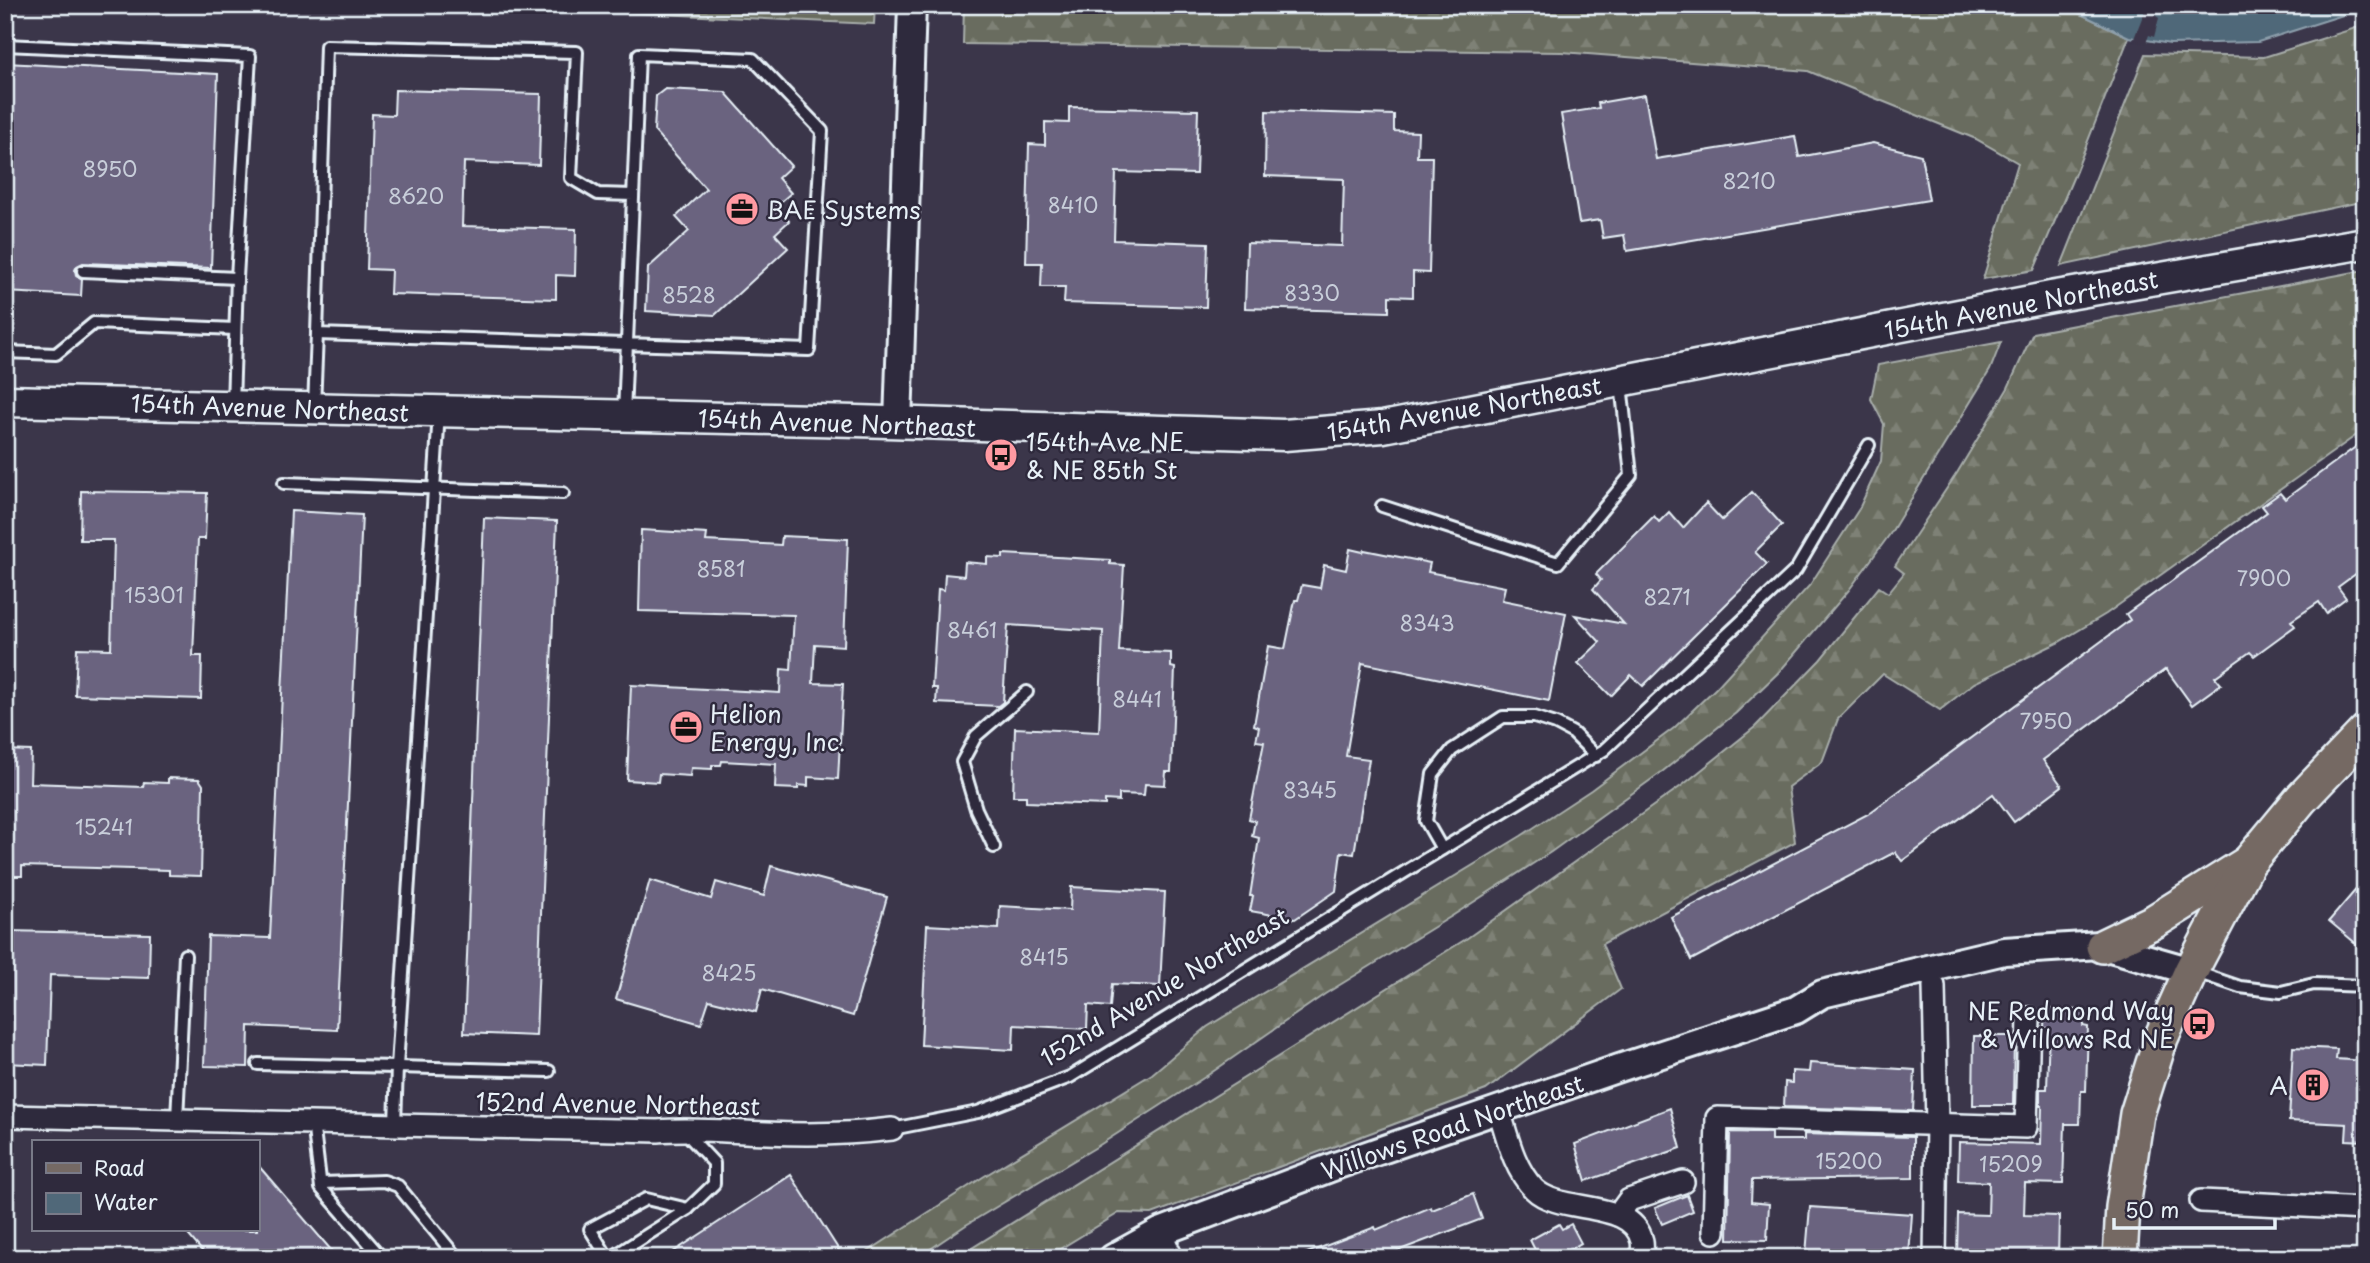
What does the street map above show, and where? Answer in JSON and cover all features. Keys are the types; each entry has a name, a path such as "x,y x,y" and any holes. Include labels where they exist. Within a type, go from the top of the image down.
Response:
{"main road":[{"name":"154th Avenue Northeast","path":"5,401 314,407 1216,434 1332,433 1382,427 2051,297 2365,243"},
{"path":"2120,1258 2123,1207 2137,1114 2161,1038 2190,971 2248,863 2301,799 2365,732"},
{"path":"2103,946 2155,921 2248,863"}],"street":[{"path":"898,423 912,5"},
{"name":"Willows Road Northeast","path":"1113,1258 1160,1232 1338,1165 1796,1010 1822,994 2004,951 2103,946 2190,971"},
{"name":"Willows Road Northeast","path":"1796,1010 1825,1012 1934,986 1993,971 2045,950"},
{"path":"1934,986 1937,1124 1935,1258"},
{"path":"1714,1232 1717,1118 2026,1127 2029,1018"},
{"path":"1499,1110 1520,1170 1535,1190 1552,1199 1618,1215 1633,1224 1642,1240 1642,1258"},
{"name":"152nd Avenue Northeast","path":"5,1115 769,1133 869,1132 892,1129"},
{"path":"1618,1215 1629,1200 1683,1182"},
{"path":"2201,1201 2365,1209"},
{"path":"1160,1232 1171,1258"}],"lane":[{"path":"5,45 250,56 237,278 233,405"},
{"path":"314,407 326,46 577,52 571,178 598,194 633,195"},
{"path":"317,334 626,346 809,350 822,131 753,60 639,54 626,346 624,416"},
{"path":"83,271 237,278"},
{"path":"5,352 56,354 94,323 235,329"},
{"path":"1382,506 1558,563 1631,475 1620,381"},
{"path":"395,1124 439,412"},
{"name":"152nd Avenue Northeast","path":"892,1129 978,1112 1070,1077 1596,756 1796,570 1869,445"},
{"path":"284,483 563,493"},
{"path":"994,848 976,809 962,762 976,736 1027,692"},
{"path":"1442,849 1426,821 1433,774 1452,750 1503,718 1534,717 1556,724 1573,733 1596,756"},
{"path":"177,1119 185,954"},
{"path":"2190,971 2240,987 2281,992 2314,984 2365,986"},
{"path":"258,1064 549,1071"},
{"path":"313,1122 321,1188 382,1258"},
{"path":"683,1129 714,1163 714,1184 688,1209 609,1258 590,1229 646,1199 688,1209"},
{"path":"321,1183 394,1183 457,1258"}],"green space":[{"path":"466,5 875,5 874,24"},
{"path":"964,5 2062,5 2129,37 2034,270 1983,279 2018,163 1976,139 1808,71 1562,52 963,44"},
{"path":"2365,25 2365,201 2061,266 2145,54 2264,57"},
{"path":"2365,270 2365,429 2106,614 2059,642 1974,683 1940,710 1883,674 1838,719 1822,762 1788,787 1795,842 1602,944 1621,989 1486,1090 1152,1214 1119,1213 1045,1258 956,1258 1466,939 1684,784 1755,727 1820,660 1879,587 1888,593 1904,573 1895,566 1957,473 2008,388 2033,333"},
{"path":"2001,342 1990,370 1890,534 1849,590 1780,671 1736,713 1663,771 1551,852 1325,994 1208,1075 1098,1146 966,1225 917,1258 858,1258 983,1177 1152,1074 1207,1027 1521,836 1591,790 1674,728 1716,688 1810,585 1859,509 1881,461 1884,424 1871,399 1878,365"}],"water":[{"path":"2062,5 2365,5 2365,8 2258,42 2170,44 2129,37"}],"pier":[{"path":"2147,5 2161,5 2156,16 2159,18 2154,37 2149,35 2146,43 2133,41"}],"building":[{"path":"5,63 218,74 211,268 83,263 75,270 76,275 82,279 81,296 5,292"},
{"path":"665,89 725,92 791,166 778,178 791,193 776,206 789,221 775,234 788,248 715,315 646,311 648,268 689,231 676,217 706,189 654,131 656,96"},
{"path":"395,90 541,94 539,165 464,162 462,226 576,229 575,276 556,275 556,299 390,294 391,270 367,269 372,114 394,115"},
{"path":"1645,95 1656,159 1795,136 1799,157 1873,143 1921,155 1929,200 1627,251 1624,235 1603,238 1600,220 1579,223 1561,114 1599,108 1598,103"},
{"path":"1069,107 1198,110 1196,174 1116,172 1114,240 1208,243 1206,307 1064,303 1065,287 1041,287 1042,263 1026,263 1029,144 1045,145 1045,122 1069,123"},
{"path":"1266,111 1394,115 1394,131 1418,132 1417,157 1432,157 1429,273 1413,272 1413,297 1389,296 1389,312 1245,308 1247,243 1342,246 1344,179 1265,176"},
{"path":"2365,440 2365,567 2338,587 2346,598 2326,613 2319,602 2291,621 2295,626 2254,656 2250,652 2215,677 2221,684 2192,705 2166,669 2043,760 2062,786 2014,822 1993,794 1902,861 1895,852 1691,960 1671,917 1868,814 2130,620 2126,614 2267,512 2262,506 2280,493 2285,499"},
{"path":"81,491 207,493 205,539 198,539 193,656 202,656 201,699 75,695 77,648 111,649 114,540 80,540"},
{"path":"1752,492 1782,525 1755,552 1767,564 1643,686 1631,675 1611,696 1578,663 1600,642 1575,615 1624,624 1593,589 1601,580 1596,574 1654,516 1659,522 1669,512 1683,528 1706,503 1722,520"},
{"path":"291,511 362,515 337,1030 249,1026 248,1067 204,1066 208,936 270,938"},
{"path":"484,518 557,521 536,1036 464,1033"},
{"path":"641,530 707,534 706,541 781,545 782,536 848,539 844,646 815,644 813,683 843,684 838,779 808,777 808,786 798,785 798,789 775,788 776,764 722,761 721,765 712,765 712,769 691,768 690,776 659,774 658,782 627,780 631,685 780,693 781,669 791,670 794,615 639,611"},
{"path":"1350,549 1430,563 1428,572 1505,587 1502,600 1566,613 1549,701 1362,663 1346,756 1369,759 1354,854 1341,852 1336,891 1295,919 1250,911 1259,838 1252,836 1255,821 1249,819 1264,742 1256,741 1259,727 1254,725 1268,646 1285,649 1295,600 1298,600 1302,585 1320,588 1324,565 1346,570"},
{"path":"1003,554 1110,560 1110,564 1124,565 1119,651 1171,653 1171,667 1175,668 1171,772 1166,772 1165,785 1145,784 1144,795 1119,794 1119,801 1105,800 1105,805 1026,802 1026,796 1013,796 1015,728 1099,732 1103,631 1008,625 1003,702 998,706 936,703 937,688 932,688 938,589 944,590 945,574 964,576 965,562 987,564 987,557 1003,558"},
{"path":"5,750 31,751 30,783 143,787 144,782 168,783 168,778 199,779 203,785 201,876 169,875 169,870 22,866 22,876 5,876"},
{"path":"771,866 887,897 853,1016 762,989 756,1012 709,1000 701,1024 616,999 650,880 711,899 716,882 764,896"},
{"path":"2365,879 2365,951 2329,921"},
{"path":"1071,887 1165,892 1160,986 1112,984 1110,1007 1088,1005 1087,1029 1014,1025 1013,1050 921,1045 927,925 999,929 1000,906 1070,910"},
{"path":"6,931 150,934 149,978 50,975 47,1065 5,1063"},
{"path":"2045,1009 2084,1010 2083,1026 2088,1027 2086,1091 2081,1091 2080,1124 2065,1124 2063,1184 2025,1183 2024,1215 2059,1216 2058,1258 1957,1256 1958,1214 1988,1215 1989,1182 1958,1181 1959,1142 2041,1144 2040,1089 2047,1089 2049,1028 2044,1028"},
{"path":"1974,1036 2014,1036 2013,1105 1973,1105"},
{"path":"2293,1047 2337,1049 2336,1059 2365,1061 2365,1141 2346,1140 2347,1124 2289,1121"},
{"path":"1810,1063 1915,1070 1913,1111 1784,1107 1785,1082 1792,1083 1792,1071 1809,1072"},
{"path":"1670,1108 1681,1148 1586,1181 1575,1144"},
{"path":"1730,1132 1771,1133 1771,1140 1804,1140 1804,1134 1913,1137 1913,1178 1752,1180 1751,1202 1769,1204 1767,1240 1728,1239"},
{"path":"259,1166 338,1258 208,1258 186,1232 259,1232"},
{"path":"791,1175 844,1258 664,1258"},
{"path":"1473,1194 1482,1219 1379,1258 1299,1258 1375,1227 1376,1230 1431,1207 1432,1210"},
{"path":"1687,1195 1693,1211 1662,1224 1655,1208"},
{"path":"1810,1207 1912,1214 1909,1256 1852,1258 1806,1254"},
{"path":"1559,1224 1562,1229 1571,1224 1581,1243 1555,1258 1539,1258 1530,1240"}],"place":[{"name":"BAE Systems","path":"742,209"},
{"name":"154th Ave NE & NE 85th St","path":"1001,455"},
{"name":"Helion Energy, Inc.","path":"686,727"},
{"name":"NE Redmond Way & Willows Rd NE","path":"2199,1024"},
{"name":"A","path":"2313,1085"}]}
